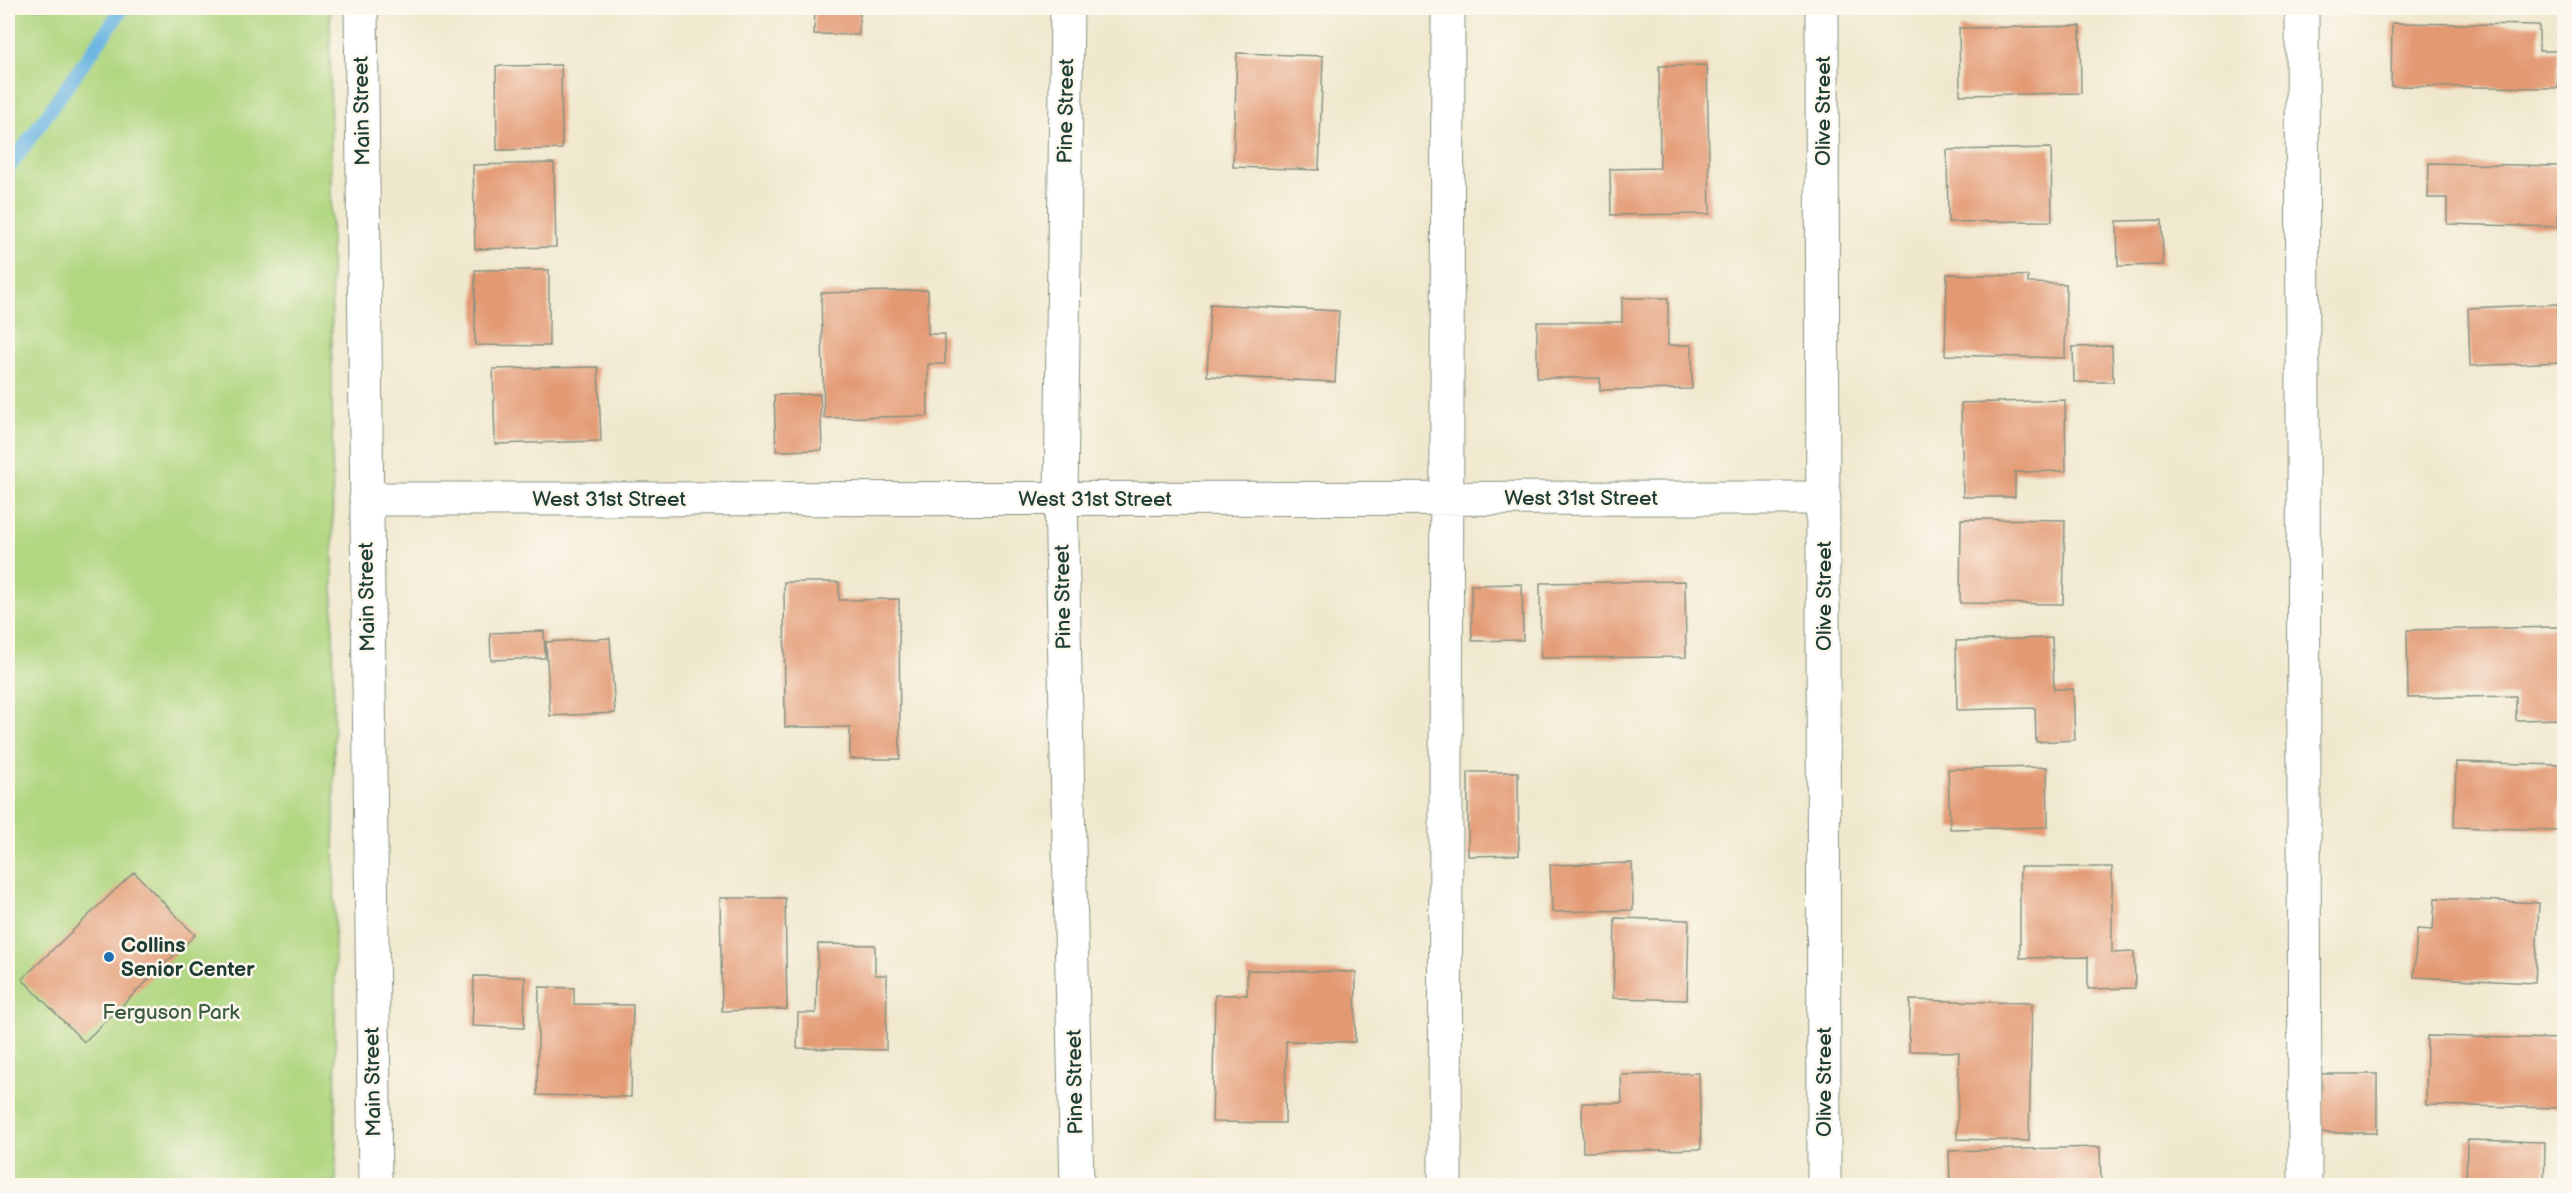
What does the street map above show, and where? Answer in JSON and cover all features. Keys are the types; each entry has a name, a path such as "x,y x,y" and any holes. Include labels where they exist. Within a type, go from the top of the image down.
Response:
{"street":[{"name":"Main Street","path":"361,8 375,1185"},
{"name":"Pine Street","path":"1067,8 1061,499 1077,1185"},
{"path":"1445,1185 1448,8"},
{"name":"Olive Street","path":"1822,8 1824,1185"},
{"path":"2302,8 2305,1185"},
{"name":"West 31st Street","path":"366,499 1824,498"}],"green space":[{"name":"Ferguson Park","path":"8,8 330,8 336,1182 8,1184"}],"building":[{"path":"815,8 860,8 859,35 814,34"},
{"path":"2392,23 2539,25 2539,51 2558,51 2558,88 2391,86"},
{"path":"2080,26 2081,93 1960,95 1959,28"},
{"path":"1237,53 1323,56 1319,170 1233,167"},
{"path":"561,65 562,149 497,150 496,66"},
{"path":"1707,65 1710,214 1611,215 1610,169 1660,168 1659,66"},
{"path":"2051,148 2052,221 1948,222 1947,150"},
{"path":"554,163 556,247 475,249 473,165"},
{"path":"2429,163 2560,166 2558,227 2447,224 2447,198 2428,198"},
{"path":"2162,220 2163,265 2118,266 2117,221"},
{"path":"475,270 549,270 549,346 475,345"},
{"path":"1947,274 2028,276 2028,283 2066,284 2065,358 1945,355"},
{"path":"928,290 928,334 945,334 945,364 928,364 928,416 824,418 821,293"},
{"path":"1622,298 1668,298 1668,345 1692,345 1692,389 1600,390 1600,378 1537,378 1537,322 1622,322"},
{"path":"1210,304 1339,311 1335,382 1207,376"},
{"path":"2558,304 2560,362 2470,366 2468,308"},
{"path":"2112,346 2113,382 2074,382 2073,347"},
{"path":"598,367 601,441 495,444 493,369"},
{"path":"820,394 822,450 776,451 774,395"},
{"path":"2065,400 2066,471 2015,472 2015,497 1963,497 1961,403"},
{"path":"1961,519 2065,520 2063,604 1960,603"},
{"path":"1685,581 1686,657 1541,658 1540,583"},
{"path":"784,582 839,582 839,600 899,599 900,759 850,759 850,727 785,727"},
{"path":"1522,584 1523,640 1472,641 1471,585"},
{"path":"2561,627 2562,719 2516,720 2516,696 2408,698 2407,630"},
{"path":"544,631 545,658 491,660 490,633"},
{"path":"610,638 615,713 550,716 546,642"},
{"path":"2052,638 2054,689 2073,689 2075,740 2036,742 2035,708 1957,710 1956,641"},
{"path":"2456,762 2561,765 2559,830 2454,827"},
{"path":"2047,767 2048,827 1950,829 1948,769"},
{"path":"1468,772 1518,772 1519,855 1468,856"},
{"path":"1632,863 1633,910 1552,912 1550,865"},
{"path":"2020,867 2112,867 2112,953 2134,952 2135,988 2088,989 2088,957 2020,958"},
{"name":"Collins Senior Center","path":"134,872 195,935 84,1042 22,979"},
{"path":"720,898 785,898 787,1009 722,1011"},
{"path":"2435,898 2539,903 2535,983 2414,977 2417,929 2433,930"},
{"path":"1615,918 1689,920 1687,1000 1613,998"},
{"path":"818,944 875,945 875,975 887,975 886,1050 797,1048 798,1013 816,1013"},
{"path":"1247,970 1356,972 1355,1042 1286,1041 1285,1123 1212,1122 1215,995 1247,995"},
{"path":"474,976 525,977 524,1028 472,1026"},
{"path":"539,987 574,988 574,1004 633,1005 631,1097 537,1095"},
{"path":"1910,1000 2032,1003 2029,1141 1957,1139 1959,1052 1909,1051"},
{"path":"2427,1036 2562,1039 2561,1108 2426,1105"},
{"path":"1699,1073 1701,1149 1583,1152 1582,1103 1622,1103 1621,1075"},
{"path":"2317,1074 2377,1074 2377,1133 2317,1133"},
{"path":"2467,1140 2545,1142 2544,1186 2466,1186"},
{"path":"2100,1147 2101,1186 1950,1186 1949,1151"}],"waterway":[{"path":"8,169 123,8"}],"place":[{"name":"Collins Senior Center","path":"109,957"}]}
